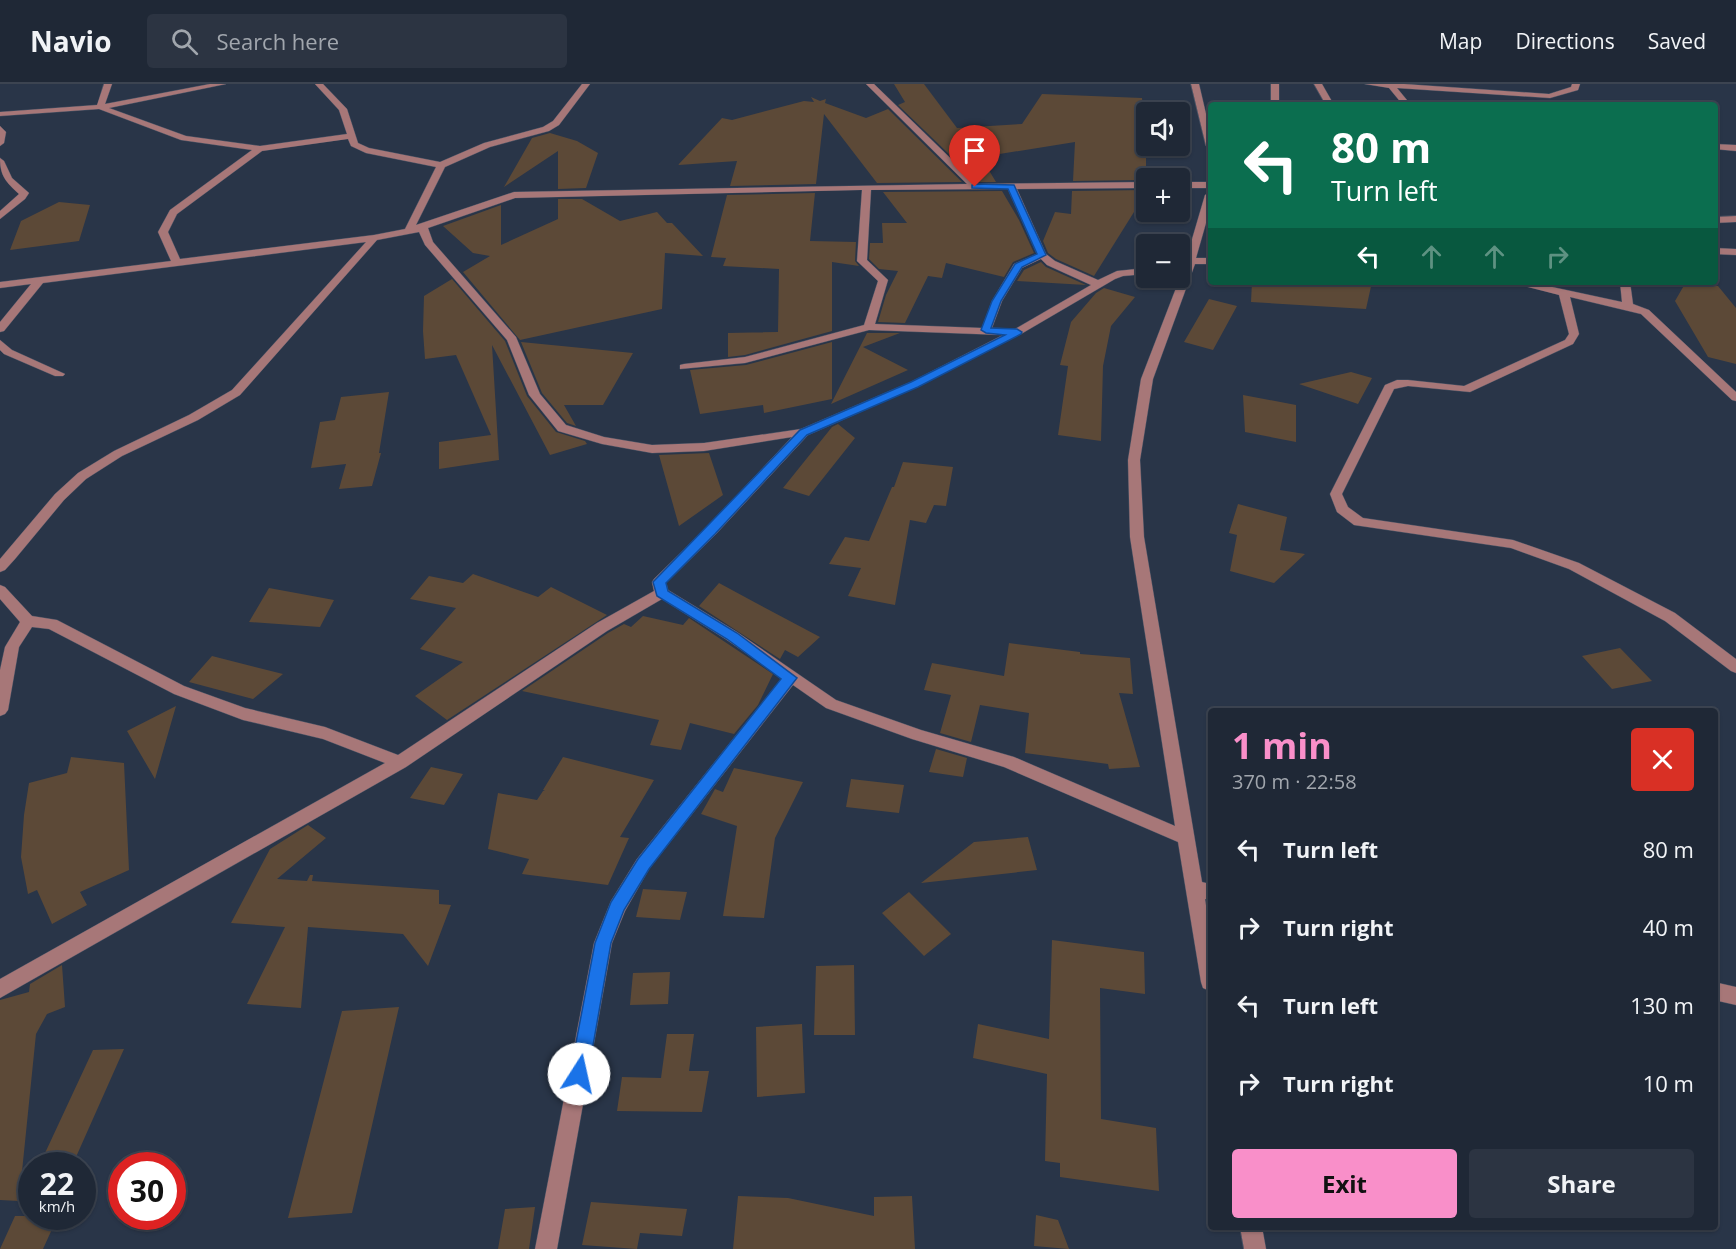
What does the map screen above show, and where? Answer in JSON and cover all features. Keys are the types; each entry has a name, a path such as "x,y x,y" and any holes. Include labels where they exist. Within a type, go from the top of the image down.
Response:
{"street":[{"path":"100,107 108,84"},
{"path":"0,114 100,107 222,84"},
{"path":"319,84 343,109 354,144 366,150 441,165 487,145 546,129 556,123 586,84"},
{"path":"870,84 975,187"},
{"path":"1195,84 1207,117"},
{"path":"1275,84 1275,102"},
{"path":"1318,84 1328,102"},
{"path":"1369,84 1550,96 1569,91 1575,88 1576,84"},
{"path":"1391,85 1405,102"},
{"path":"1550,96 1558,102"},
{"path":"100,107 184,138 260,149 352,136"},
{"path":"0,128 2,132 0,143"},
{"path":"1718,146 1736,148"},
{"path":"177,264 163,232 173,212 260,149"},
{"path":"0,162 8,179 24,193 0,216"},
{"path":"409,231 441,165"},
{"path":"409,231 514,195 1136,185"},
{"path":"1190,185 1208,185"},
{"path":"1011,186 1042,255 1051,263 1098,284"},
{"path":"867,188 862,261 883,280 869,327"},
{"path":"1190,255 1208,201"},
{"path":"1718,219 1736,219"},
{"path":"0,285 374,238 423,228 428,243 512,339 535,395 562,428 602,440 652,449 704,447 804,432 915,384 1017,332 1098,284 1121,273 1136,272"},
{"path":"0,567 62,496 82,477 118,454 200,416 234,394 343,276 374,238"},
{"path":"1718,250 1736,252"},
{"path":"986,330 997,301 1018,266 1042,255"},
{"path":"1190,266 1208,262"},
{"path":"0,329 40,280"},
{"path":"1529,285 1628,306 1645,312 1736,398"},
{"path":"1624,285 1628,306"},
{"path":"1179,288 1147,379 1134,460 1137,537 1186,838 1203,890 1208,956"},
{"path":"1564,292 1574,334 1569,342 1466,390 1408,383 1397,383 1389,387 1336,494 1342,509 1359,522 1513,544 1574,566 1670,616 1736,667"},
{"path":"684,367 745,360 869,327 1017,332"},
{"path":"0,342 8,352 59,374"},
{"path":"804,432 711,531 659,582 662,593 732,636 831,704 918,735 1008,762 1186,838"},
{"path":"0,590 28,621 52,624 179,690 243,714 325,733 400,762"},
{"path":"0,988 400,762 602,627 662,593"},
{"path":"0,710 12,647 28,621"},
{"path":"546,1249 603,943 617,907 643,864 790,678"},
{"path":"1718,992 1736,996"},
{"path":"1252,1230 1255,1249"}],"building":[{"path":"894,84 924,84 957,128 1022,124 1042,94 1142,98 1142,102 1136,102 1136,156 1146,156 1146,168 1136,168 1136,180 1073,181 1075,142 981,157 996,182 978,182 898,105 905,102"},
{"path":"811,97 820,101 826,99 825,103 866,118 888,109 962,182 877,183 824,114 816,184 730,186 737,161 678,165 722,118 732,120 804,101 814,102"},
{"path":"550,133 577,141 598,153 586,188 558,189 558,151 504,187 532,138"},
{"path":"1136,190 1136,212 1134,212 1094,276 1056,259 1048,253 1043,241 1055,212 1071,214 1072,191"},
{"path":"1002,191 1019,220 1034,253 1013,262 1004,277 946,263 942,278 928,276 905,323 878,322 886,295 898,271 879,269 869,259 870,243 883,243 882,223 907,223 883,192"},
{"path":"815,193 810,241 856,242 855,261 859,266 832,262 832,331 745,355 728,357 728,333 778,332 779,269 723,266 726,258 711,257 727,195"},
{"path":"558,199 582,199 620,221 657,212 667,223 672,223 703,256 665,253 662,309 520,340 463,272 490,256 473,253 443,226 501,205 501,245 558,219"},
{"path":"59,202 90,205 79,241 10,250 21,221"},
{"path":"1041,262 1046,267 1086,285 1017,281 1024,270"},
{"path":"452,279 505,341 527,396 556,432 585,441 587,444 550,455 492,345 499,460 439,469 439,442 491,435 456,355 425,359 424,296"},
{"path":"1252,285 1371,285 1366,309 1251,302"},
{"path":"1684,285 1718,286 1736,308 1736,364 1708,357 1675,301"},
{"path":"1104,288 1135,297 1111,326 1103,366 1101,441 1058,435 1068,366 1060,365 1071,322 1096,293"},
{"path":"1209,299 1237,306 1213,350 1184,342"},
{"path":"867,333 900,333 863,347 908,370 831,404"},
{"path":"521,342 633,353 603,405 564,405 576,426 567,423 542,393"},
{"path":"832,342 832,399 764,413 763,405 700,414 690,370 746,365"},
{"path":"1351,372 1372,378 1358,404 1299,384"},
{"path":"389,392 379,453 381,453 372,486 339,489 346,464 311,468 320,422 335,420 341,397"},
{"path":"1243,395 1296,405 1296,442 1245,432"},
{"path":"838,424 855,438 809,496 783,488 832,427"},
{"path":"709,453 723,495 679,526 659,455"},
{"path":"903,462 953,467 946,506 934,505 926,523 910,520 895,605 848,596 861,568 829,564 845,537 869,541"},
{"path":"1238,504 1287,517 1280,550 1305,554 1274,583 1230,571 1237,535 1229,533"},
{"path":"473,574 538,597 551,587 607,615 447,720 415,696 463,662 420,649 456,608 410,599 429,576 463,583"},
{"path":"719,583 820,637 798,657 785,650 780,659 699,606"},
{"path":"269,588 334,600 320,627 249,622"},
{"path":"643,616 683,625 689,618 773,674 758,705 734,734 690,723 681,750 650,745 659,720 522,691 608,633 624,624 631,627"},
{"path":"1009,643 1080,652 1080,654 1130,658 1133,694 1119,693 1140,767 1109,769 1108,764 1025,753 1029,713 980,705 971,742 940,733 951,695 924,690 932,663 1004,676"},
{"path":"1620,648 1652,681 1612,689 1582,656"},
{"path":"212,656 283,674 253,699 189,682"},
{"path":"176,706 155,779 127,731"},
{"path":"936,749 967,758 963,777 929,772"},
{"path":"71,757 124,763 129,870 80,892 87,905 52,924 37,890 28,894 21,857 24,815 29,783 67,773"},
{"path":"563,757 654,780 620,837 629,838 608,885 522,874 529,859 488,849 498,793 537,800 545,791 543,790"},
{"path":"431,767 463,774 444,805 410,798"},
{"path":"734,768 803,782 775,838 764,918 723,916 737,826 701,814 715,789 723,792"},
{"path":"851,779 904,785 899,813 846,807"},
{"path":"308,825 326,838 277,879 307,881 310,875 313,875 312,881 439,890 439,904 451,905 428,966 403,934 308,927 301,1008 247,1004 285,927 231,923 270,849"},
{"path":"1028,837 1037,870 921,883 974,842"},
{"path":"643,889 687,892 680,920 636,917"},
{"path":"909,892 951,934 924,956 882,913"},
{"path":"1052,940 1144,952 1145,994 1100,988 1101,1119 1156,1128 1159,1191 1060,1177 1060,1163 1045,1161 1047,1074 973,1058 978,1024 1049,1039"},
{"path":"62,965 65,1007 47,1014 36,1034 24,1152 18,1152 18,1201 0,1200 0,1000 29,992 30,984"},
{"path":"854,965 855,1035 814,1035 816,966"},
{"path":"670,972 668,1004 630,1005 633,973"},
{"path":"399,1007 352,1213 288,1218 342,1011"},
{"path":"802,1024 805,1093 757,1097 756,1027"},
{"path":"667,1034 694,1034 689,1071 709,1071 702,1112 617,1111 622,1077 661,1078"},
{"path":"124,1049 78,1152 46,1152 93,1050"},
{"path":"738,1196 788,1198 874,1216 874,1197 912,1196 915,1249 733,1249"},
{"path":"591,1202 687,1209 682,1236 640,1233 637,1249 582,1245"},
{"path":"535,1207 529,1249 498,1249 505,1209"},
{"path":"1036,1215 1058,1220 1069,1249 1034,1246"},
{"path":"15,1216 18,1216 18,1230 52,1230 43,1249 0,1249"}],"route":[{"path":"579,1074 603,943 617,907 643,864 790,678 732,636 662,593 659,582 711,531 804,432 915,384 1017,332 986,330 993,308 1018,266 1042,255 1011,186 975,187"}]}
